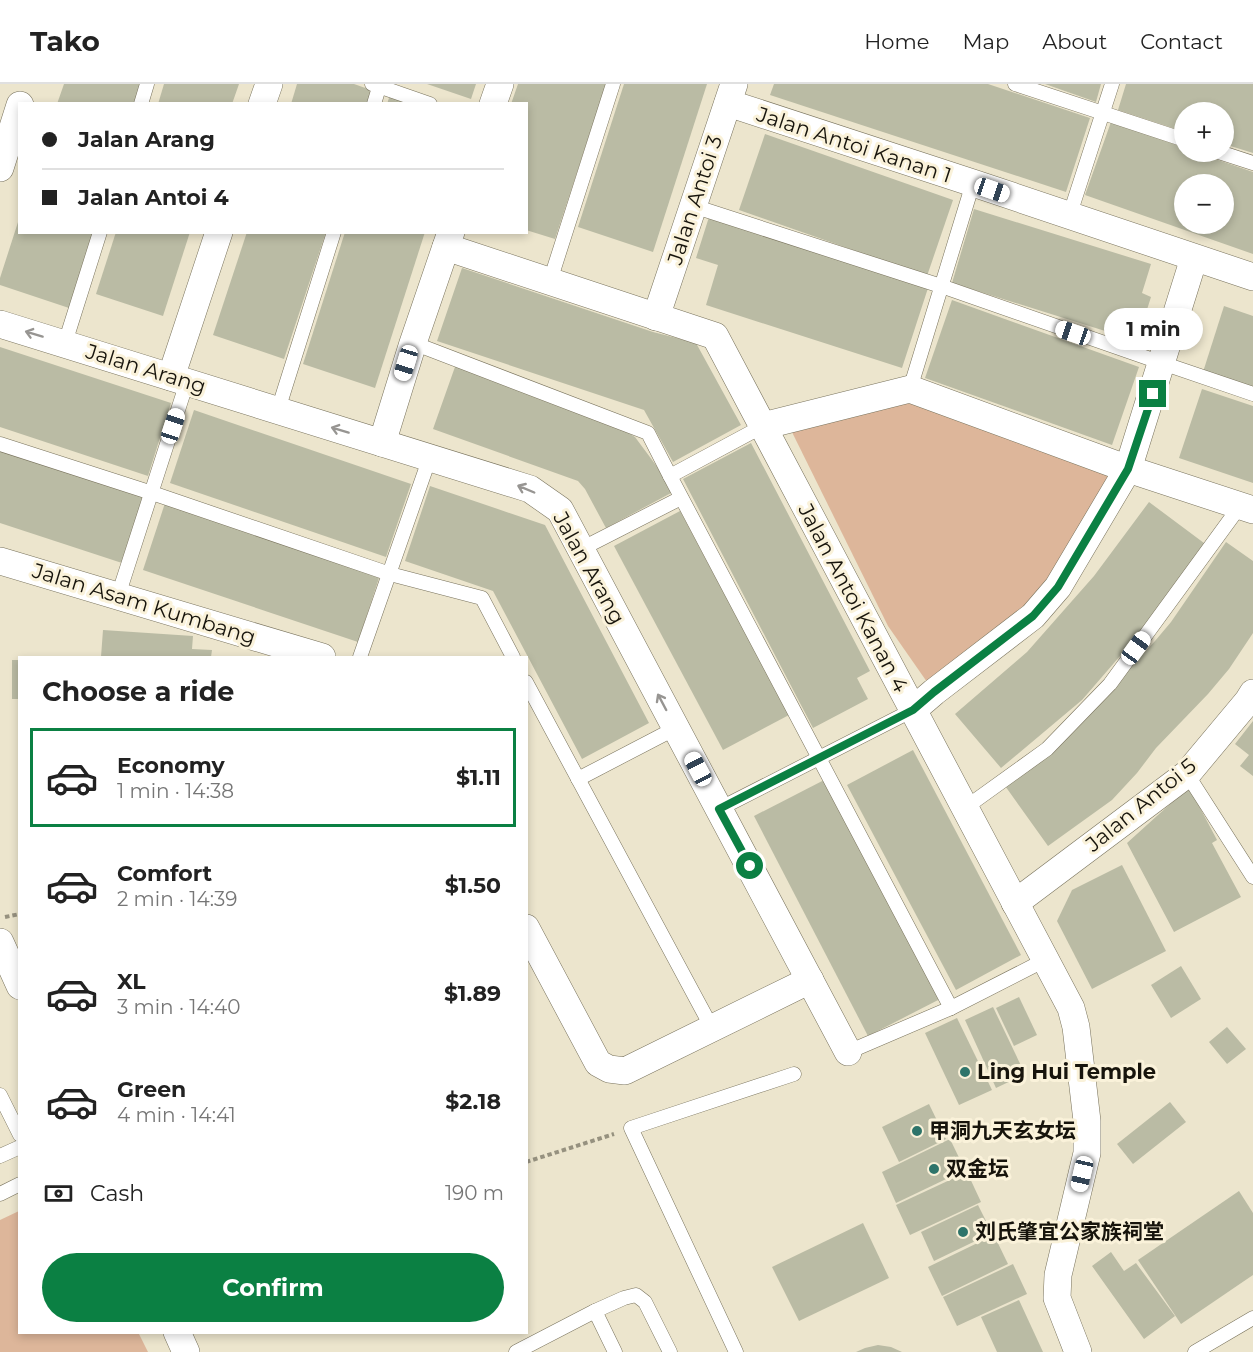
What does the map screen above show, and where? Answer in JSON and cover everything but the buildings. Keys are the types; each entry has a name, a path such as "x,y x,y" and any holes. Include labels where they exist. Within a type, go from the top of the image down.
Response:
{"street":[{"path":"21,102 26,84"},
{"path":"263,102 269,84"},
{"path":"494,102 500,84"},
{"name":"Jalan Antoi Kanan 1","path":"731,94 973,183 1253,278"},
{"name":"Jalan Antoi 3","path":"656,317 731,94"},
{"path":"0,168 18,110"},
{"path":"179,380 218,234"},
{"path":"382,443 412,343 448,240"},
{"name":"Jalan Antoi Kanan 4","path":"448,240 550,281 714,336 1071,1008 1076,1027 1087,1121 1087,1153 1058,1275 1057,1298 1078,1352"},
{"path":"913,710 1033,616 1058,587 1128,469 1194,258"},
{"name":"Jalan Arang","path":"0,324 530,489 560,510 848,1052"},
{"path":"763,426 910,389 1128,469 1247,508"},
{"name":"Jalan Asam Kumbang","path":"0,561 319,656"},
{"name":"Jalan Antoi 5","path":"1015,903 1187,774 1253,693"},
{"path":"528,932 598,1063 609,1069 625,1071 810,980"},
{"path":"0,943 18,982"},
{"path":"178,1334 186,1352"}],"lane":[{"path":"142,102 147,84"},
{"path":"550,281 613,84"},
{"path":"1015,84 1174,136"},
{"path":"1070,217 1112,84"},
{"path":"374,102 377,85 424,102"},
{"path":"1234,157 1253,163"},
{"path":"910,389 973,183"},
{"path":"693,206 941,286 1253,394"},
{"path":"64,344 99,234"},
{"path":"278,410 332,234"},
{"path":"412,343 648,433 951,1008"},
{"path":"118,596 152,493 179,380"},
{"path":"670,476 763,426"},
{"path":"0,444 390,574 482,598 512,656"},
{"path":"360,656 430,458"},
{"path":"581,549 681,498"},
{"path":"965,807 1047,749 1110,684 1247,508"},
{"path":"528,686 712,1028"},
{"path":"719,809 913,710"},
{"path":"578,779 676,728"},
{"path":"1187,774 1248,856 1253,877"},
{"path":"848,1052 951,1008 1045,960"},
{"path":"736,1352 630,1128 794,1074"},
{"path":"0,1095 18,1131"},
{"path":"0,1156 18,1148"},
{"path":"0,1194 18,1185"},
{"path":"516,1352 595,1311 636,1295 645,1302 670,1352"},
{"path":"595,1311 615,1352"},
{"path":"1195,1352 1253,1318"}],"path":[{"path":"528,1161 630,1128"}],"shaded area":[{"path":"910,389 1128,469 1058,587 934,692 888,626 786,420"},
{"path":"18,1211 18,1334 139,1334 148,1352 0,1352 0,1220"}],"place":[{"name":"Ling Hui Temple","path":"965,1072"},
{"name":"甲洞九天玄女坛","path":"917,1131"},
{"name":"双金坛","path":"934,1169"},
{"name":"刘氏肇宜公家族祠堂","path":"963,1232"}],"route":[{"path":"750,866 719,809 913,710 1033,616 1058,587 1128,469 1153,394"}]}
